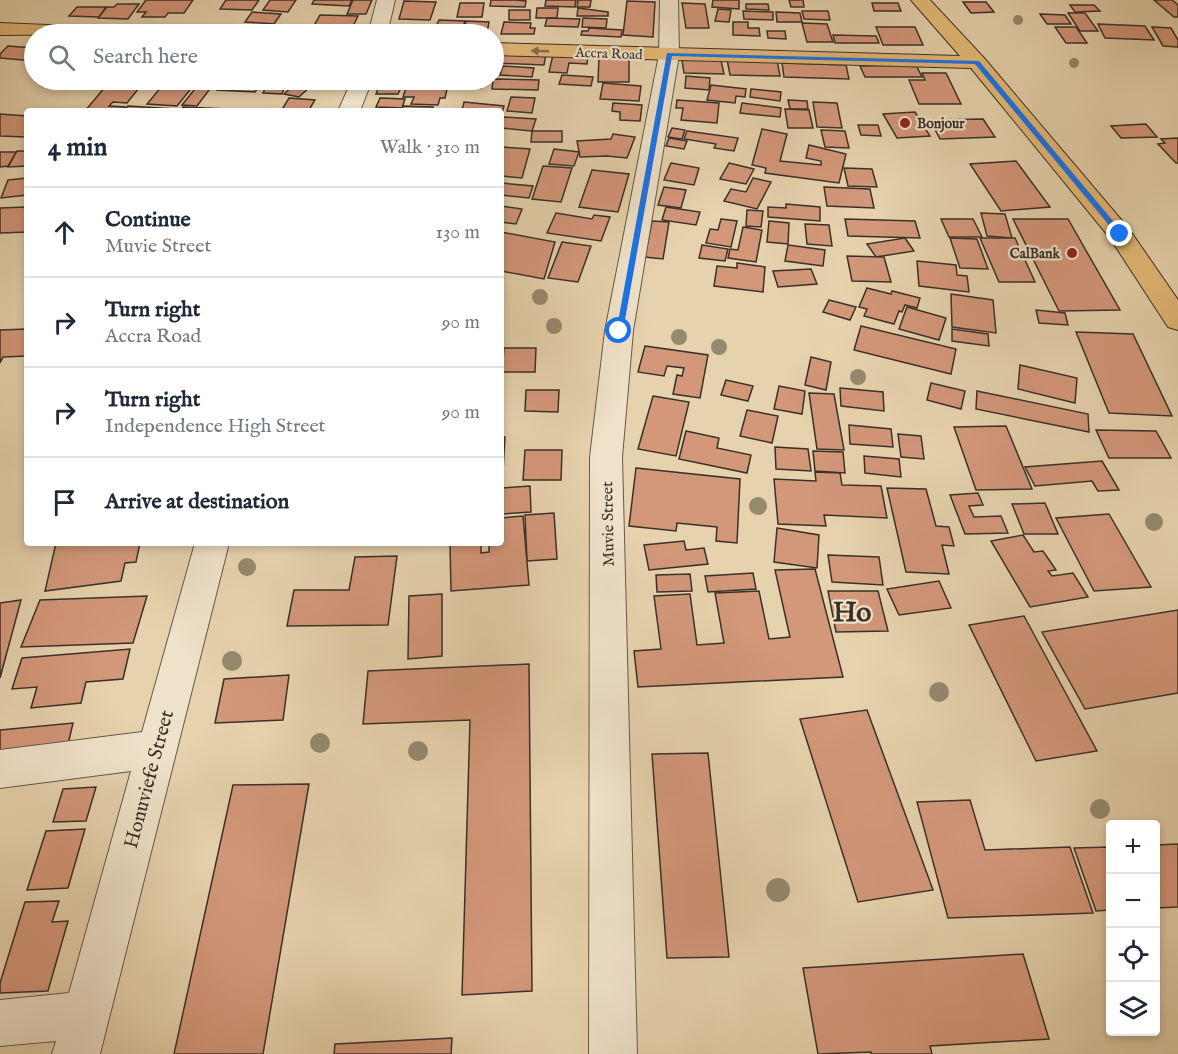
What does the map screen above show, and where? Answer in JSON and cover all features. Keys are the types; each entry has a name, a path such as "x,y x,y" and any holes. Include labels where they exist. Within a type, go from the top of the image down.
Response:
{"main road":[{"path":"920,0 976,62 1120,234 1178,321"},
{"path":"0,29 24,30"},
{"name":"Accra Road","path":"504,49 976,62"}],"street":[{"path":"380,24 386,0"},
{"name":"Muvie Street","path":"613,1054 606,456 619,331 669,55 669,0"},
{"path":"350,108 358,90"},
{"name":"Honuviefe Street","path":"0,1023 81,1035 211,546"},
{"path":"0,770 156,749"}],"building":[{"path":"146,0 193,0 184,13 168,13 165,17 142,17 146,12 137,12"},
{"path":"226,0 259,0 252,10 220,9"},
{"path":"270,0 296,0 288,12 263,10"},
{"path":"314,0 352,0 349,6 312,4"},
{"path":"353,0 372,0 366,14 347,14"},
{"path":"491,0 526,1 525,7 490,6"},
{"path":"546,0 576,0 575,7 545,6"},
{"path":"578,0 591,0 590,7 577,7"},
{"path":"713,0 739,0 739,9 712,7"},
{"path":"789,0 803,0 804,7 791,7"},
{"path":"1154,0 1172,0 1178,5 1178,17 1174,17"},
{"path":"404,1 436,2 430,20 399,19"},
{"path":"627,1 655,2 653,37 623,35"},
{"path":"963,2 986,2 994,12 971,13"},
{"path":"460,3 484,3 482,17 457,17"},
{"path":"682,3 705,4 709,28 686,28"},
{"path":"872,3 898,3 901,11 874,11"},
{"path":"117,4 139,4 128,19 98,18 107,7 114,7"},
{"path":"746,4 768,4 769,10 746,9"},
{"path":"1070,5 1094,5 1100,11 1075,12"},
{"path":"77,7 106,7 99,17 69,16"},
{"path":"537,8 558,8 557,18 536,18"},
{"path":"578,8 608,12 608,16 577,16"},
{"path":"718,9 731,10 729,22 715,21"},
{"path":"509,10 530,10 530,20 509,20"},
{"path":"743,11 773,12 773,20 744,19"},
{"path":"802,11 828,11 830,20 804,19"},
{"path":"252,12 281,14 274,24 245,22"},
{"path":"776,12 800,13 802,22 777,22"},
{"path":"1068,13 1085,13 1098,31 1080,31"},
{"path":"1040,14 1065,15 1071,24 1047,24"},
{"path":"320,15 358,16 354,24 315,24"},
{"path":"547,18 580,19 578,27 545,26"},
{"path":"583,18 607,19 606,28 582,27"},
{"path":"439,20 465,21 464,24 437,24"},
{"path":"466,21 489,22 489,24 465,24"},
{"path":"504,22 531,23 530,28 535,28 534,34 504,34"},
{"path":"733,22 748,22 748,28 759,28 760,36 733,35"},
{"path":"802,23 827,24 833,42 807,42"},
{"path":"1098,24 1145,26 1154,40 1105,38"},
{"path":"876,27 915,27 923,45 883,45"},
{"path":"1055,27 1076,27 1087,43 1066,43"},
{"path":"1152,27 1171,28 1178,40 1178,47 1163,46"},
{"path":"589,28 622,30 621,37 581,35 582,31 588,31"},
{"path":"767,31 785,31 786,39 768,38"},
{"path":"833,35 876,36 879,43 835,43"},
{"path":"8,46 24,47 24,60 0,58 0,54"},
{"path":"504,52 546,54 544,65 504,63"},
{"path":"553,55 588,56 587,64 569,63 567,73 549,72"},
{"path":"599,57 629,57 629,82 598,82"},
{"path":"727,59 777,60 780,76 730,75"},
{"path":"682,60 721,60 724,74 684,73"},
{"path":"782,63 846,65 849,79 784,77"},
{"path":"916,65 922,77 865,77 860,66"},
{"path":"504,66 534,68 532,77 504,75"},
{"path":"922,73 946,73 961,104 919,104 909,80 925,80"},
{"path":"562,75 593,77 591,86 559,84"},
{"path":"686,76 710,78 709,90 685,88"},
{"path":"504,79 539,80 538,90 504,89"},
{"path":"603,83 641,86 639,101 600,99"},
{"path":"711,85 746,89 745,97 736,96 735,103 707,100"},
{"path":"751,89 781,92 780,101 750,97"},
{"path":"102,90 137,90 127,103 113,102 109,106 124,108 88,108"},
{"path":"159,90 190,90 177,106 147,104"},
{"path":"194,90 209,90 197,106 182,105"},
{"path":"217,90 256,90 255,92"},
{"path":"264,90 283,90 282,94 263,93"},
{"path":"289,90 307,90 299,97 284,94"},
{"path":"378,90 400,90 398,94 376,94"},
{"path":"405,90 447,90 445,98 440,98 438,105 411,104 414,97 403,97"},
{"path":"511,97 535,98 532,113 507,111"},
{"path":"289,98 315,100 310,108 283,108"},
{"path":"380,98 405,99 402,108 376,107"},
{"path":"677,100 719,103 717,123 681,120 683,108 676,108"},
{"path":"788,100 807,101 808,109 790,109"},
{"path":"464,102 504,106 504,108 463,108"},
{"path":"813,102 837,103 842,128 817,127"},
{"path":"613,103 642,105 640,121 620,120 620,112 612,111"},
{"path":"742,103 781,108 780,117 740,113"},
{"path":"128,106 159,108 126,108"},
{"path":"403,106 433,107 433,108 403,108"},
{"path":"785,109 809,110 813,128 788,128"},
{"path":"915,112 930,136 897,138 883,114"},
{"path":"0,114 24,116 24,137 0,136"},
{"path":"504,117 536,119 532,131 504,128"},
{"path":"983,119 995,137 940,139 930,120"},
{"path":"1146,124 1157,137 1121,138 1111,126"},
{"path":"858,125 878,125 881,136 861,135"},
{"path":"672,128 685,130 682,139 668,137"},
{"path":"762,129 787,134 780,161 821,165 821,161 806,158 809,145 846,154 839,183 765,173 766,168 752,165"},
{"path":"821,130 845,131 849,148 825,147"},
{"path":"532,131 562,131 562,142 531,142"},
{"path":"687,131 738,138 734,151 714,148 716,144 684,139"},
{"path":"613,134 635,137 627,158 580,157 577,141 611,139"},
{"path":"669,138 687,141 684,149 666,146"},
{"path":"1178,138 1178,163 1176,163 1158,144 1165,143 1161,139"},
{"path":"504,147 530,149 522,178 504,176"},
{"path":"554,149 579,152 574,166 549,164"},
{"path":"17,151 24,151 24,166 8,167"},
{"path":"0,152 16,152 8,166 0,167"},
{"path":"1016,161 1050,207 1001,211 970,164"},
{"path":"671,163 699,168 694,185 664,180"},
{"path":"729,163 754,169 746,184 720,179"},
{"path":"543,166 572,168 561,202 532,199"},
{"path":"844,168 872,169 877,187 848,186"},
{"path":"592,170 629,174 618,212 579,207"},
{"path":"24,178 24,195 1,198 8,180"},
{"path":"753,178 771,182 757,209 724,201 731,189 746,192"},
{"path":"504,183 533,186 529,198 504,195"},
{"path":"664,187 686,190 681,208 658,205"},
{"path":"824,187 870,189 874,208 827,206"},
{"path":"786,204 820,207 820,221 768,217 768,207 786,208"},
{"path":"504,206 522,209 516,224 504,222"},
{"path":"24,207 24,232 0,233 0,208"},
{"path":"666,207 700,212 696,225 662,220"},
{"path":"747,210 763,211 761,227 746,226"},
{"path":"556,213 592,219 594,215 610,217 601,241 547,233"},
{"path":"981,213 1005,214 1012,238 987,236"},
{"path":"721,219 737,221 731,247 706,243 710,229 718,230"},
{"path":"845,219 915,221 920,238 848,236"},
{"path":"941,219 973,219 982,237 949,237"},
{"path":"1013,219 1068,219 1120,310 1059,311"},
{"path":"652,221 669,222 663,259 645,257"},
{"path":"769,221 789,223 788,244 767,242"},
{"path":"805,224 829,225 832,246 807,244"},
{"path":"743,227 762,230 756,262 728,258 730,249 738,250"},
{"path":"504,233 555,242 544,279 504,272"},
{"path":"905,238 914,251 876,257 867,244"},
{"path":"950,238 977,239 988,269 960,268"},
{"path":"980,238 1015,238 1035,282 999,282"},
{"path":"562,242 591,246 578,282 548,278"},
{"path":"702,245 728,249 725,261 699,258"},
{"path":"788,245 825,250 823,266 785,261"},
{"path":"847,256 884,257 891,282 852,281"},
{"path":"917,261 956,265 957,275 967,276 969,292 919,286"},
{"path":"737,263 765,267 763,292 714,286 717,266 737,268"},
{"path":"811,269 817,284 778,287 773,271"},
{"path":"867,288 920,298 917,308 905,305 902,312 899,311 894,324 864,316 867,309 859,307"},
{"path":"951,294 993,300 996,333 952,327"},
{"path":"829,300 856,307 850,320 823,312"},
{"path":"907,307 946,318 939,340 899,329"},
{"path":"1036,310 1065,313 1068,325 1039,323"},
{"path":"861,326 956,349 951,374 854,350"},
{"path":"24,329 24,356 3,357 0,363 0,330"},
{"path":"952,329 988,334 989,346 952,341"},
{"path":"1076,332 1133,334 1172,416 1109,413"},
{"path":"645,346 708,355 700,398 673,394 677,375 682,376 684,368 667,366 664,376 638,372"},
{"path":"504,348 536,348 535,372 504,372"},
{"path":"811,357 831,362 826,390 805,385"},
{"path":"1020,365 1077,378 1075,403 1018,389"},
{"path":"726,380 753,386 748,401 721,395"},
{"path":"931,383 965,391 961,409 927,400"},
{"path":"779,386 805,391 802,414 774,409"},
{"path":"840,388 883,392 884,411 841,406"},
{"path":"526,390 559,390 558,412 525,411"},
{"path":"977,391 1088,414 1089,432 976,409"},
{"path":"809,393 834,394 844,450 817,449"},
{"path":"653,396 689,402 676,456 638,449"},
{"path":"747,410 778,416 772,443 740,436"},
{"path":"849,425 891,429 893,447 850,444"},
{"path":"1006,426 1032,489 976,490 954,427"},
{"path":"1096,430 1156,431 1171,458 1109,458"},
{"path":"686,431 719,438 717,448 751,455 747,473 679,459"},
{"path":"898,434 921,436 924,459 901,457"},
{"path":"775,447 808,449 811,471 776,469"},
{"path":"525,450 562,450 561,480 523,480"},
{"path":"813,451 843,452 845,473 815,471"},
{"path":"864,456 899,459 901,477 865,473"},
{"path":"1102,461 1119,490 1098,491 1092,481 1035,486 1025,467"},
{"path":"636,468 740,479 737,543 716,541 717,527 677,523 676,531 629,526"},
{"path":"815,472 840,473 842,485 881,486 887,518 824,515 826,526 778,524 774,479 816,481"},
{"path":"530,486 531,512 504,514 504,488"},
{"path":"887,488 926,489 936,526 949,527 954,546 942,545 949,574 906,572"},
{"path":"978,493 983,505 969,506 974,517 1001,516 1008,533 965,534 950,495"},
{"path":"1045,503 1058,534 1024,534 1012,504"},
{"path":"554,513 557,559 527,561 525,515"},
{"path":"1109,514 1151,587 1094,591 1056,518"},
{"path":"523,516 529,585 451,591 450,546 481,546 481,553 489,552 489,546 504,546 504,518"},
{"path":"777,528 819,535 817,568 774,562"},
{"path":"1023,535 1034,552 1043,551 1056,570 1048,571 1052,576 1073,573 1088,597 1030,607 991,541"},
{"path":"684,541 686,550 704,548 708,564 649,570 644,545"},
{"path":"55,546 139,546 136,562 125,563 121,581 45,591"},
{"path":"828,555 879,557 883,585 832,582"},
{"path":"397,556 388,625 287,626 294,590 349,590 355,557"},
{"path":"815,569 843,677 638,687 634,651 661,649 654,596 690,594 697,645 724,643 715,593 759,591 769,639 790,637 775,570"},
{"path":"753,573 756,589 708,592 705,576"},
{"path":"690,574 692,591 657,592 656,575"},
{"path":"939,581 951,608 899,615 887,589"},
{"path":"828,591 878,591 888,631 836,632"},
{"path":"442,594 442,656 408,659 409,596"},
{"path":"147,596 133,643 21,647 40,600"},
{"path":"21,600 0,678 0,603"},
{"path":"1178,610 1178,693 1085,709 1042,632"},
{"path":"1024,616 1097,751 1036,761 969,625"},
{"path":"130,649 123,679 86,682 81,703 31,708 37,687 12,689 22,658"},
{"path":"529,664 532,991 462,995 470,720 363,724 368,671"},
{"path":"289,675 283,720 215,723 224,679"},
{"path":"867,710 933,890 858,902 800,719"},
{"path":"73,723 66,753 0,759 0,730"},
{"path":"708,753 729,957 667,958 652,754"},
{"path":"309,784 263,1054 174,1054 233,785"},
{"path":"96,787 86,821 53,822 63,789"},
{"path":"970,800 985,850 1070,847 1093,913 948,918 917,802"},
{"path":"85,829 68,888 27,890 46,831"},
{"path":"1178,844 1178,907 1160,908 1160,845"},
{"path":"1106,847 1106,910 1096,911 1074,848"},
{"path":"59,901 52,922 68,921 48,991 0,993 0,983 25,902"},
{"path":"1023,954 1049,1039 930,1046 932,1054 871,1054 871,1052 818,1054 803,968"},
{"path":"452,1038 451,1054 334,1054 335,1044"}],"place":[{"name":"Bonjour","path":"905,123"},
{"name":"CalBank","path":"1072,253"}],"district":[{"name":"Ho","path":"852,611"}],"route":[{"path":"619,331 669,55 976,62 1120,234"}]}
